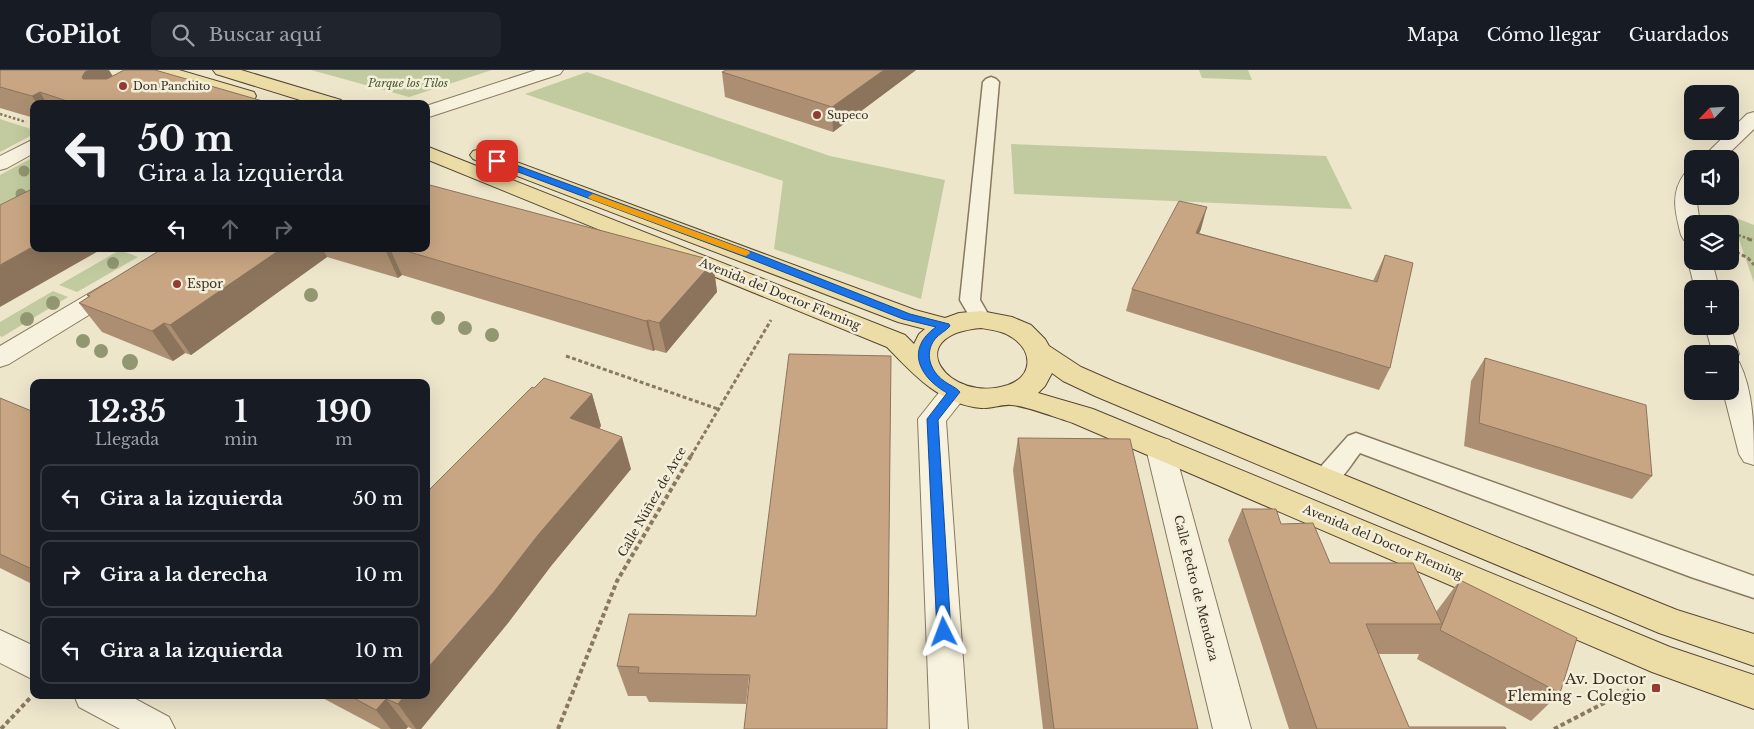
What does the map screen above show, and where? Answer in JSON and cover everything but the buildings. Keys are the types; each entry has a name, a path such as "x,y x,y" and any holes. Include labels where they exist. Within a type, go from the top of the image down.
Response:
{"main road":[{"path":"222,70 321,100"},
{"path":"159,74 258,100"},
{"name":"Avenida del Doctor Fleming","path":"430,136 907,316 945,326"},
{"name":"Avenida del Doctor Fleming","path":"430,154 896,341 928,372"},
{"path":"1039,352 1041,366 1037,378 1026,388 1011,395 993,399 973,398 954,392 939,384 928,372 924,360 925,346 933,335 945,326 962,321 981,319 1000,322 1018,329 1031,340 1039,352 1072,374 1671,623 1754,650"},
{"name":"Avenida del Doctor Fleming","path":"1011,395 1083,416 1664,661 1754,692"}],"street":[{"path":"430,111 554,70"},
{"path":"1721,150 1753,121"},
{"path":"0,164 30,147"},
{"path":"0,358 132,279"},
{"path":"949,729 932,419 954,392"},
{"path":"1739,400 1754,454"},
{"name":"Calle Pedro de Mendoza","path":"1160,448 1232,729"},
{"path":"0,645 30,662"},
{"path":"100,699 156,729"}],"lane":[{"path":"981,319 970,300 991,82"},
{"path":"1325,478 1356,442 1700,569 1754,587"}],"path":[{"path":"0,114 30,123"},
{"path":"1739,235 1754,240"},
{"path":"1739,254 1748,258 1754,265"},
{"name":"Calle Núñez de Arce","path":"558,729 617,582 785,296"},
{"path":"566,356 718,408"},
{"path":"1554,729 1629,690"},
{"path":"0,729 30,698"}],"green space":[{"name":"Parque los Tilos","path":"311,70 492,70 409,97"},
{"path":"1199,70 1248,70 1252,80 1202,78"},
{"path":"587,72 830,156 945,180 921,299 774,249 783,181 525,94"},
{"path":"0,119 30,129 30,136 0,152"},
{"path":"1011,144 1326,156 1352,209 1014,194"},
{"path":"30,159 30,224 0,241 0,175"},
{"path":"1739,219 1754,225 1754,283 1739,239"},
{"path":"117,252 125,252 138,257 77,292 59,285"},
{"path":"53,291 68,297 2,337 0,336 0,322"}],"slow traffic":[{"path":"593,197 746,253"}],"place":[{"name":"Don Panchito","path":"123,86"},
{"name":"Supeco","path":"817,115"},
{"name":"Espor","path":"177,284"},
{"name":"Av. Doctor Fleming - Colegio","path":"1656,688"}],"route":[{"path":"497,161 907,316 945,326 933,335 925,346 924,360 928,372 939,384 954,392 932,419 944,632"}]}
